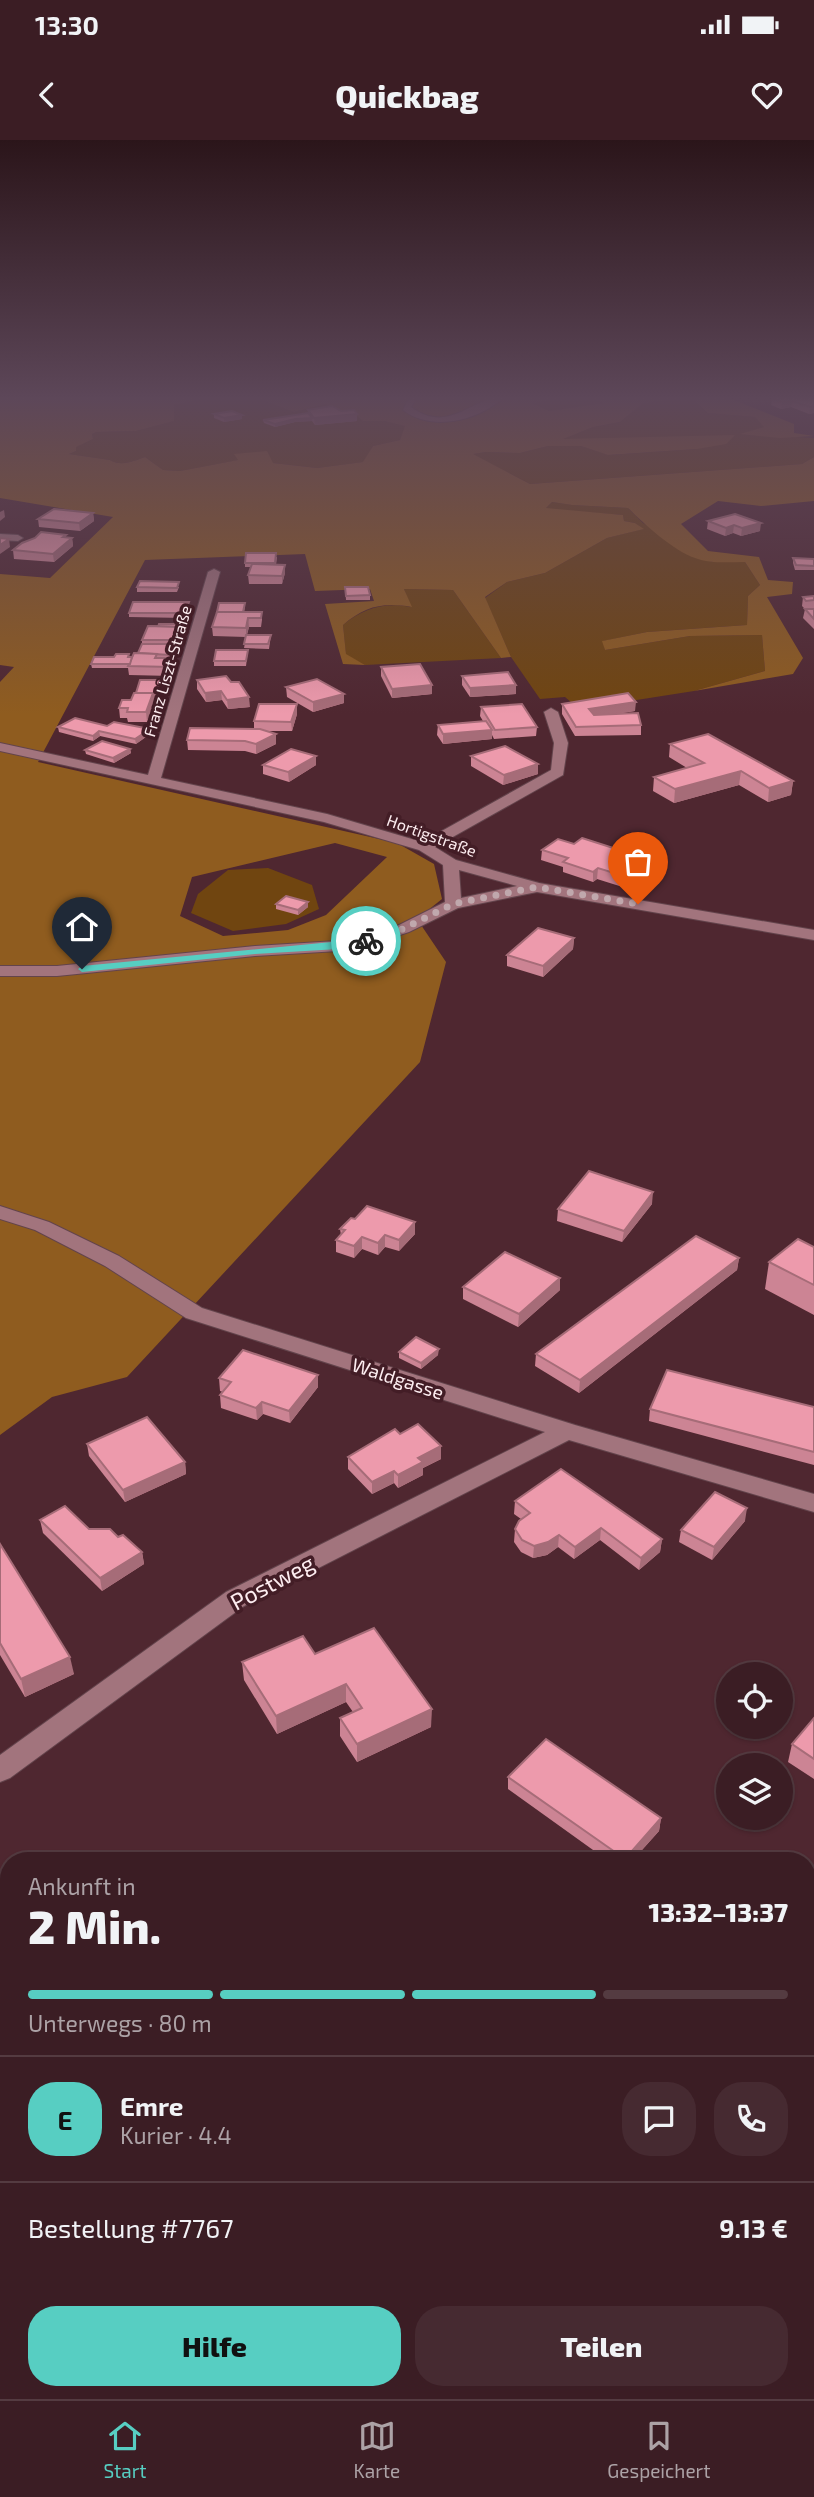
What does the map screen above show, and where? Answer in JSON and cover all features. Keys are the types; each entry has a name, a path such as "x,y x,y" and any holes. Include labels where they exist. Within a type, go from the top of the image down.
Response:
{"street":[{"path":"0,537 18,538"},
{"name":"Franz Liszt-Straße","path":"153,781 214,572"},
{"path":"424,847 558,772 561,743 551,712"},
{"name":"Hortigstraße","path":"0,747 327,818 424,847 451,863 537,887 814,935"},
{"path":"451,863 453,904"},
{"path":"0,971 57,971 255,951 355,945 403,929 453,904 537,887"},
{"name":"Waldgasse","path":"0,1212 42,1226 112,1261 194,1313 567,1431 814,1503"},
{"name":"Postweg","path":"0,1770 235,1599 567,1431"}],"shaded area":[{"path":"32,503 551,503 546,508 623,515 624,521 635,523 644,529 607,538 545,573 507,582 485,597 511,657 501,658 453,590 404,589 412,607 383,605 359,613 343,625 346,654 365,665 343,664 325,604 374,601 370,589 315,591 305,554 145,560 38,762 397,843 434,864 442,899 417,919 446,962 420,1062 127,1377 52,1397 0,1435 0,682 14,667 0,665 0,574 50,578 113,517","holes":["335,843 387,857 326,915 288,930 223,936 180,916 192,877"]},
{"path":"551,503 628,508 643,523 712,562 745,562 760,585 748,596 747,625 647,632 603,641 605,650 690,636 762,635 765,671 694,691 579,709 565,697 540,699 511,657 485,598 507,582 545,573 607,538 643,529 635,523 624,521 623,515 545,509"},
{"path":"561,503 714,503 681,524 708,551 759,557 768,580 793,582 792,594 767,597 803,658 793,674 694,691 765,671 762,635 690,636 605,650 602,641 647,632 747,625 748,596 760,585 745,562 695,558 678,549 628,508"},
{"path":"739,503 788,503 761,506"},
{"path":"404,589 453,590 501,658 365,665 346,655 343,625 359,614 375,608 392,605 411,607"},
{"path":"268,868 312,885 319,909 286,924 233,931 191,913 198,894 228,870"}],"building":[{"path":"54,509 93,513 79,523 38,519"},
{"path":"735,514 761,523 742,528 734,525 726,528 708,521"},
{"path":"41,532 72,538 53,554 13,550 35,538"},
{"path":"0,538 9,539 0,545"},
{"path":"246,553 276,553 275,563 245,563"},
{"path":"793,558 814,559 814,566 796,565"},
{"path":"252,564 285,565 282,576 248,575"},
{"path":"140,581 179,582 177,588 137,587"},
{"path":"345,587 368,587 370,595 346,596"},
{"path":"814,596 814,600 806,601 803,597"},
{"path":"133,602 189,602 185,613 129,613"},
{"path":"219,603 245,603 243,612 217,612"},
{"path":"805,609 814,609 814,619"},
{"path":"217,612 262,612 261,618 248,618 246,628 212,627"},
{"path":"183,624 180,631 179,627 158,626"},
{"path":"148,626 179,627 174,640 142,640"},
{"path":"246,635 271,635 268,644 244,644"},
{"path":"142,644 175,644 170,655 138,653"},
{"path":"216,650 248,650 246,661 214,661"},
{"path":"134,653 157,654 155,658 174,658 171,667 128,666"},
{"path":"116,654 129,654 128,657 132,657 130,664 91,664 94,657 114,657"},
{"path":"420,664 432,685 392,689 381,667"},
{"path":"508,672 516,685 470,688 462,676"},
{"path":"226,676 231,682 239,682 249,697 227,700 221,691 205,693 197,680"},
{"path":"317,679 344,694 313,702 286,687"},
{"path":"140,680 160,680 154,698 153,693 136,693"},
{"path":"134,693 153,693 146,712 127,712 128,708 119,708 122,700 131,700"},
{"path":"628,693 636,702 589,709 594,715 638,713 641,725 576,727 562,704"},
{"path":"259,704 297,704 291,722 254,721"},
{"path":"522,704 537,727 495,730 481,707"},
{"path":"75,718 107,726 114,722 150,729 135,739 99,731 93,736 58,727"},
{"path":"486,721 492,730 443,734 438,725"},
{"path":"190,728 260,729 276,734 256,744 245,741 187,740"},
{"path":"708,734 793,781 769,788 741,771 675,789 654,777 704,763 670,744"},
{"path":"102,741 130,749 113,758 85,750"},
{"path":"505,746 538,764 504,775 471,756"},
{"path":"291,749 316,756 288,772 263,765"},
{"path":"582,838 654,861 630,878 598,868 593,872 563,862 568,858 542,850 558,839 574,844"},
{"path":"286,896 308,902 298,910 276,904"},
{"path":"538,928 574,938 543,966 507,955"},
{"path":"589,1171 653,1192 624,1231 558,1209"},
{"path":"367,1206 415,1222 399,1240 385,1235 378,1243 362,1237 354,1246 336,1240 345,1230 340,1229 351,1218 355,1219"},
{"path":"696,1236 739,1258 580,1380 536,1354"},
{"path":"798,1239 814,1247 814,1285 769,1262"},
{"path":"505,1252 560,1278 519,1314 463,1287"},
{"path":"416,1337 439,1349 421,1363 399,1352"},
{"path":"243,1350 318,1375 289,1411 262,1402 256,1408 220,1395 231,1382 219,1378"},
{"path":"667,1370 814,1407 814,1452 650,1409"},
{"path":"147,1417 185,1462 123,1490 87,1444"},
{"path":"418,1424 441,1446 418,1458 423,1462 398,1475 394,1471 372,1482 348,1457 395,1429 400,1434"},
{"path":"561,1469 662,1539 641,1558 601,1528 575,1547 559,1535 534,1546 522,1540 515,1529 519,1521 530,1513 515,1501"},
{"path":"715,1492 747,1508 714,1547 681,1530"},
{"path":"65,1506 89,1529 110,1529 118,1537 123,1535 142,1552 100,1578 40,1520"},
{"path":"0,1544 70,1657 21,1679 0,1643"},
{"path":"374,1628 432,1709 357,1744 340,1718 362,1708 346,1684 276,1716 242,1662 303,1636 315,1654"},
{"path":"814,1718 814,1759 792,1744"},
{"path":"546,1739 661,1818 631,1852 615,1852 508,1777"}],"way so far":[{"path":"366,941 403,929 453,904 537,887 638,904"}],"route":[{"path":"82,969 255,951 355,945 366,941"}]}
